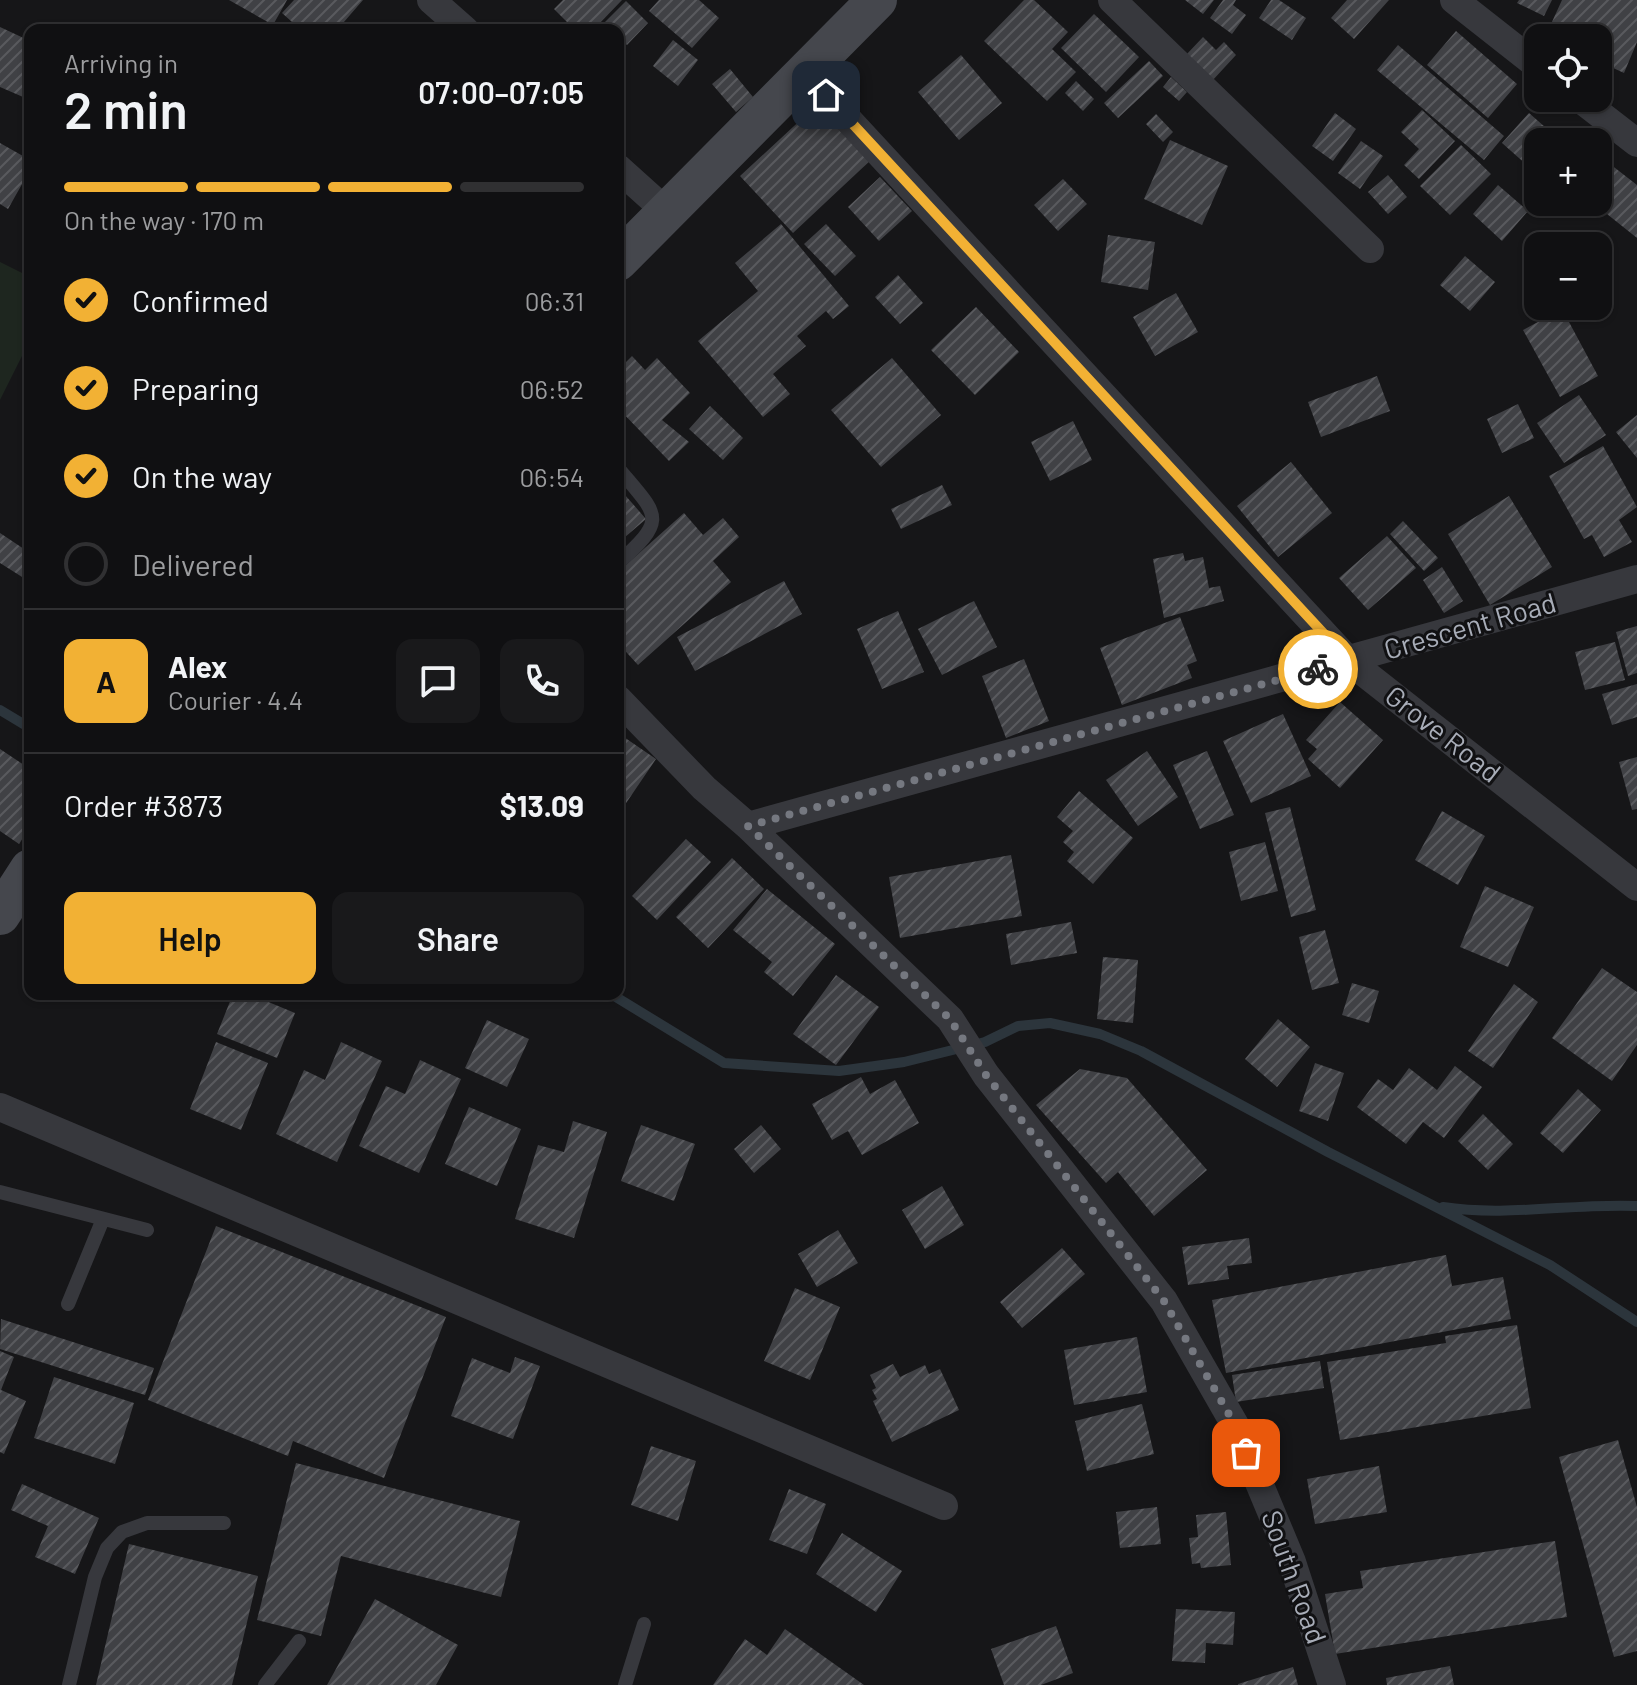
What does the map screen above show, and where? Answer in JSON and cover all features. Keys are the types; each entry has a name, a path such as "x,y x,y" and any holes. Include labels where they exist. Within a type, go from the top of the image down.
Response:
{"main road":[{"path":"624,255 877,0"},
{"path":"0,915 24,878"}],"street":[{"path":"431,0 458,24"},
{"path":"1112,0 1370,249"},
{"path":"1454,0 1524,55"},
{"name":"Grove Road","path":"805,73 1349,661 1625,861 1637,887"},
{"path":"1597,112 1637,143"},
{"path":"624,173 668,213"},
{"name":"Crescent Road","path":"748,826 1637,579"},
{"name":"South Road","path":"624,705 704,788 748,826 950,1019 986,1075 1172,1315 1235,1425 1292,1562 1332,1685"},
{"path":"0,1107 944,1506"}],"lane":[{"path":"624,475 649,505 654,521 650,535 624,558"},
{"path":"0,1192 147,1230"},
{"path":"68,1304 103,1219"},
{"path":"69,1685 95,1577 107,1548 122,1532 147,1523 224,1523"},
{"path":"625,1685 644,1624"},
{"path":"265,1685 299,1641"}],"shaded area":[{"path":"0,262 24,274 24,352 0,400"}],"building":[{"path":"229,0 287,0 271,24"},
{"path":"294,0 363,0 342,24 294,24 282,13"},
{"path":"563,0 622,0 599,24 569,24 554,9"},
{"path":"659,0 699,0 719,18 692,48 649,11"},
{"path":"1024,0 1034,0 1068,32 1052,49 1076,72 1047,101 984,41"},
{"path":"1185,0 1214,0 1203,14"},
{"path":"1223,0 1236,0 1233,5 1246,15 1232,34 1210,18"},
{"path":"1271,0 1279,0 1306,18 1292,40 1259,18"},
{"path":"1347,0 1389,0 1354,39 1331,18"},
{"path":"1519,0 1552,0 1544,16 1517,3"},
{"path":"1562,0 1637,0 1637,42 1624,73 1612,67 1612,24 1551,24"},
{"path":"626,1 648,23 627,45 624,42 624,24 605,22"},
{"path":"1094,14 1139,57 1106,92 1061,48"},
{"path":"0,27 24,38 24,97 0,87"},
{"path":"1456,31 1517,84 1488,118 1427,65"},
{"path":"1203,37 1216,50 1224,42 1236,55 1212,81 1186,55"},
{"path":"673,40 698,60 678,86 653,66"},
{"path":"1398,45 1504,136 1484,160 1377,70"},
{"path":"961,55 1002,103 959,140 918,92"},
{"path":"1149,61 1163,76 1118,118 1104,103"},
{"path":"730,69 753,97 736,112 712,84"},
{"path":"1171,77 1187,92 1179,101 1163,87"},
{"path":"1076,81 1094,99 1083,111 1065,93"},
{"path":"821,101 874,157 793,233 740,176"},
{"path":"1422,110 1455,141 1419,179 1404,165 1419,149 1401,132"},
{"path":"1335,113 1356,129 1333,161 1312,146"},
{"path":"1529,113 1546,128 1524,128 1524,163 1502,143"},
{"path":"1156,114 1173,132 1163,142 1146,124"},
{"path":"1170,140 1228,166 1202,225 1144,199"},
{"path":"1361,141 1383,156 1360,189 1338,173"},
{"path":"0,143 24,157 24,181 8,209 0,204"},
{"path":"1461,145 1491,174 1450,215 1420,186"},
{"path":"1612,166 1637,185 1637,238 1610,216 1612,216"},
{"path":"1388,175 1407,197 1388,214 1368,192"},
{"path":"880,177 912,211 879,241 848,207"},
{"path":"1063,179 1087,204 1058,231 1034,205"},
{"path":"1498,185 1524,208 1524,216 1502,241 1473,214"},
{"path":"781,224 849,306 833,319 826,311 797,336 806,346 773,374 790,394 763,417 698,341 758,291 735,263"},
{"path":"826,224 856,256 835,276 804,244"},
{"path":"1108,235 1155,242 1148,290 1101,282"},
{"path":"1465,256 1495,282 1470,311 1440,285"},
{"path":"898,275 923,303 900,324 875,297"},
{"path":"1176,293 1198,332 1155,356 1133,317"},
{"path":"976,307 1019,352 975,395 931,350"},
{"path":"1542,320 1568,320 1598,376 1560,397 1523,330"},
{"path":"632,356 645,370 657,358 690,393 662,420 689,442 669,461 624,414 624,364"},
{"path":"892,358 941,415 881,467 831,410"},
{"path":"1377,376 1390,411 1321,437 1308,402"},
{"path":"1579,395 1606,435 1564,463 1537,423"},
{"path":"1518,404 1534,438 1502,453 1487,419"},
{"path":"710,406 743,438 723,460 689,429"},
{"path":"1637,415 1637,458 1616,432"},
{"path":"1073,421 1092,460 1050,481 1031,442"},
{"path":"1603,446 1637,507 1619,520 1632,542 1604,557 1592,535 1584,539 1549,476"},
{"path":"1291,462 1332,513 1278,557 1237,506"},
{"path":"942,485 952,505 901,529 891,509"},
{"path":"624,494 646,519 624,538"},
{"path":"1509,496 1552,567 1490,605 1448,534"},
{"path":"684,513 703,535 723,518 739,537 713,561 731,582 638,665 624,650 624,567"},
{"path":"1403,521 1438,558 1424,571 1390,534"},
{"path":"0,533 24,549 24,578 0,563"},
{"path":"1387,536 1416,568 1368,610 1339,578"},
{"path":"1183,553 1185,561 1203,557 1209,588 1220,586 1224,601 1164,618 1153,559"},
{"path":"1442,567 1463,601 1444,613 1423,580"},
{"path":"784,581 802,614 695,671 677,637"},
{"path":"974,601 997,647 942,675 918,629"},
{"path":"898,611 924,672 882,689 857,629"},
{"path":"1180,617 1197,661 1187,665 1192,678 1122,705 1100,648"},
{"path":"1637,626 1637,673 1628,676 1616,632"},
{"path":"1615,642 1625,680 1585,690 1575,652"},
{"path":"1024,659 1049,721 1006,738 982,676"},
{"path":"1637,684 1637,717 1612,725 1602,694"},
{"path":"1340,702 1383,740 1340,788 1308,759 1317,749 1306,740"},
{"path":"1283,714 1311,776 1251,803 1223,741"},
{"path":"624,737 656,759 624,806"},
{"path":"0,749 24,765 24,836 19,844 0,831"},
{"path":"1147,751 1178,797 1138,826 1106,780"},
{"path":"1207,751 1234,815 1200,829 1173,765"},
{"path":"1637,757 1637,809 1632,810 1619,762"},
{"path":"1079,791 1133,838 1093,884 1067,861 1074,852 1063,842 1073,831 1057,817"},
{"path":"1290,807 1316,910 1291,917 1265,813"},
{"path":"1442,811 1485,836 1458,885 1415,860"},
{"path":"686,839 711,862 657,920 632,896"},
{"path":"1265,842 1278,891 1241,901 1229,852"},
{"path":"1011,855 1022,916 900,938 889,877"},
{"path":"732,858 764,889 708,948 676,917"},
{"path":"1485,886 1534,907 1508,967 1460,947"},
{"path":"767,889 835,944 793,996 764,972 772,962 733,930"},
{"path":"1071,922 1077,953 1011,965 1006,934"},
{"path":"1325,930 1339,983 1312,990 1299,937"},
{"path":"1103,957 1138,960 1133,1023 1097,1019"},
{"path":"1602,968 1637,992 1637,1045 1612,1081 1552,1038"},
{"path":"836,975 879,1007 836,1065 793,1034"},
{"path":"1352,983 1379,991 1369,1023 1342,1015"},
{"path":"1514,984 1538,1002 1493,1068 1468,1051"},
{"path":"231,1000 264,1000 295,1013 277,1058 217,1034"},
{"path":"1278,1019 1310,1047 1277,1087 1245,1059"},
{"path":"487,1020 529,1039 507,1087 465,1068"},
{"path":"216,1042 268,1063 241,1130 190,1109"},
{"path":"341,1042 382,1061 337,1162 276,1134 304,1070 325,1080"},
{"path":"420,1060 461,1079 419,1173 359,1146 386,1086 405,1094"},
{"path":"1315,1063 1344,1073 1328,1121 1299,1111"},
{"path":"1455,1066 1482,1087 1444,1138 1423,1122 1406,1144 1357,1107 1378,1079 1393,1090 1409,1068 1437,1090"},
{"path":"1080,1069 1127,1078 1207,1170 1154,1216 1118,1172 1106,1183 1036,1105"},
{"path":"861,1077 870,1094 895,1080 919,1123 862,1155 848,1131 832,1140 812,1104"},
{"path":"1578,1089 1601,1110 1563,1153 1540,1133"},
{"path":"469,1107 521,1129 497,1186 445,1164"},
{"path":"1483,1114 1513,1144 1488,1170 1458,1141"},
{"path":"573,1121 607,1132 574,1238 515,1219 538,1145 564,1152"},
{"path":"641,1125 695,1144 674,1201 621,1181"},
{"path":"761,1125 781,1149 754,1173 734,1149"},
{"path":"942,1186 964,1225 925,1249 902,1210"},
{"path":"216,1226 446,1317 384,1478 293,1441 288,1456 148,1400"},
{"path":"838,1230 858,1263 817,1287 798,1254"},
{"path":"1249,1238 1252,1263 1227,1266 1229,1279 1188,1285 1182,1247"},
{"path":"1062,1248 1085,1274 1022,1328 1000,1302"},
{"path":"1446,1255 1452,1286 1503,1277 1511,1319 1226,1373 1212,1300"},
{"path":"795,1288 840,1307 810,1380 764,1361"},
{"path":"1,1319 154,1368 145,1395 0,1349"},
{"path":"1517,1325 1531,1408 1340,1440 1327,1362 1446,1343 1445,1336"},
{"path":"1137,1337 1147,1392 1074,1405 1064,1350"},
{"path":"0,1351 14,1357 1,1390 26,1401 4,1454 0,1452"},
{"path":"515,1357 540,1366 513,1439 451,1416 472,1358 510,1373"},
{"path":"1320,1361 1324,1388 1236,1402 1232,1375"},
{"path":"893,1364 900,1377 925,1365 929,1374 940,1369 959,1410 892,1442 873,1401 877,1399 872,1390 876,1388 870,1375"},
{"path":"54,1377 134,1403 115,1464 34,1438"},
{"path":"1142,1404 1154,1454 1087,1471 1075,1421"},
{"path":"1618,1440 1637,1507 1637,1651 1614,1657 1559,1457"},
{"path":"651,1446 696,1461 678,1521 631,1505"},
{"path":"296,1463 520,1521 501,1597 341,1556 321,1636 257,1620"},
{"path":"1379,1466 1387,1512 1315,1524 1307,1479"},
{"path":"22,1484 99,1518 75,1574 35,1557 48,1526 11,1510"},
{"path":"789,1489 826,1504 807,1554 769,1540"},
{"path":"1157,1507 1161,1544 1120,1548 1116,1512"},
{"path":"1226,1512 1231,1565 1201,1568 1200,1563 1192,1564 1189,1538 1198,1537 1196,1515"},
{"path":"842,1533 902,1571 876,1612 816,1574"},
{"path":"1555,1541 1567,1617 1335,1654 1325,1594 1363,1588 1360,1571"},
{"path":"129,1544 258,1576 232,1685 96,1685"},
{"path":"375,1599 458,1645 436,1685 327,1685"},
{"path":"1176,1609 1235,1612 1233,1645 1206,1643 1205,1663 1172,1661"},
{"path":"1056,1626 1073,1673 1041,1685 1004,1685 991,1649"},
{"path":"785,1629 864,1685 713,1685 745,1639 767,1655"},
{"path":"1450,1666 1454,1685 1387,1685 1386,1678"},
{"path":"1293,1667 1298,1685 1238,1685 1238,1684"}],"waterway":[{"path":"0,710 24,724"},
{"path":"621,1000 724,1063 839,1071 904,1062 985,1042 1018,1026 1050,1023 1100,1034 1141,1051 1328,1152 1550,1265 1637,1322"},
{"path":"1443,1207 1491,1211 1637,1206"}],"way so far":[{"path":"1246,1453 1235,1425 1164,1301 986,1075 950,1019 748,826 1318,669"}],"route":[{"path":"826,95 1349,661 1318,669"}]}
